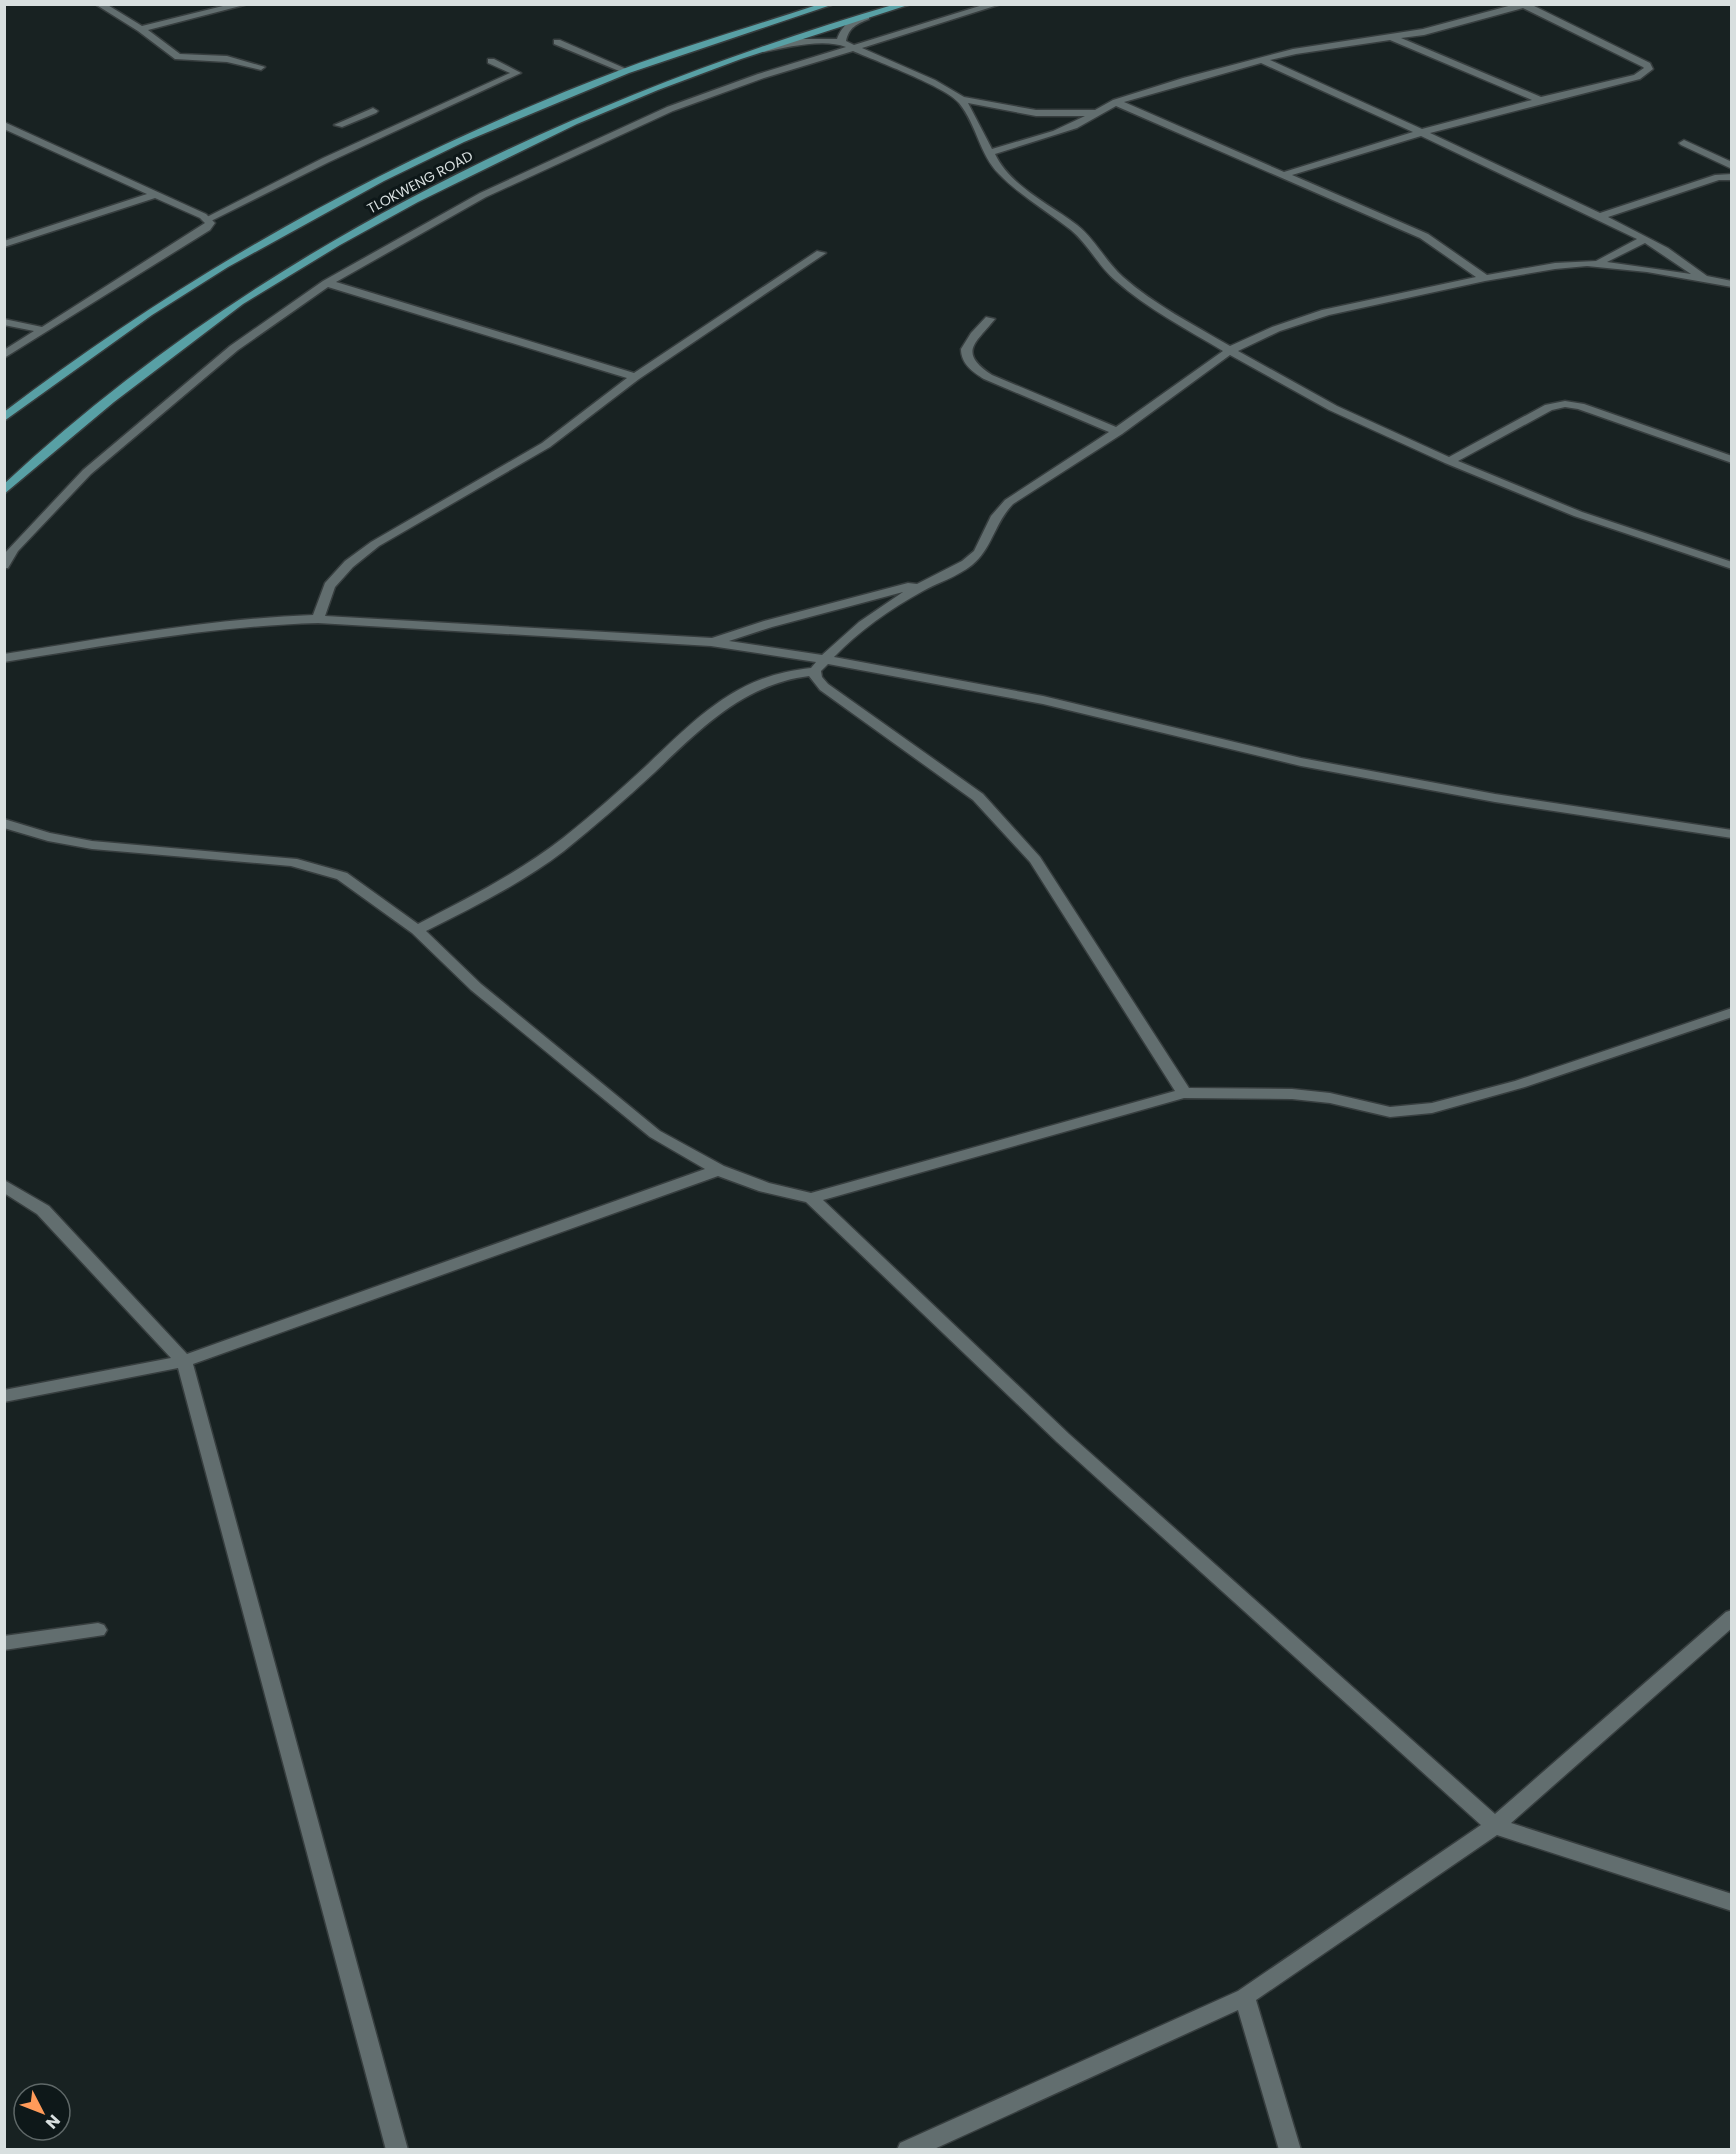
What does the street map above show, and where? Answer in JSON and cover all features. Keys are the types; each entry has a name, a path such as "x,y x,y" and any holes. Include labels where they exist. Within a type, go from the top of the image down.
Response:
{"main road":[{"name":"TLOKWENG ROAD","path":"4,418 54,378 269,237 386,175 516,116 627,71 830,4"},
{"name":"TLOKWENG ROAD","path":"4,491 116,393 259,289 378,219 476,167 580,120 757,51 907,4"}],"street":[{"path":"99,4 141,29 178,57 227,59 261,67"},
{"path":"141,29 244,4"},
{"path":"4,565 14,549 87,472 234,348 327,283 483,195 670,109 847,45 997,4"},
{"path":"989,153 1056,134 1116,102 1262,60 1332,45 1424,32 1523,5 1647,65 1649,69 1637,77 1538,99 1421,131 1283,175"},
{"path":"847,45 844,29 847,25 874,14"},
{"path":"1390,37 1538,99"},
{"path":"557,42 627,71"},
{"path":"757,51 800,42 847,45 932,82 961,99 1036,113 1094,113"},
{"path":"1262,60 1421,131 1599,217 1684,263 1702,277"},
{"path":"208,219 326,160 517,73 491,61"},
{"path":"961,99 971,114 989,153 1003,173 1028,195 1076,229 1118,278 1156,307 1276,378 1333,408 1449,461 1578,514 1731,566"},
{"path":"1116,102 1424,236 1485,278"},
{"path":"339,125 373,111"},
{"path":"4,125 208,219"},
{"path":"1683,142 1731,166"},
{"path":"1599,217 1718,177 1731,177"},
{"path":"4,244 156,194"},
{"path":"4,355 207,228 210,222 208,219"},
{"path":"1597,263 1644,240"},
{"path":"318,619 329,586 349,564 375,544 546,445 635,377 821,253"},
{"path":"417,930 491,891 544,858 646,772 716,708 779,676 819,665 884,609 933,580 962,567 982,548 993,519 1009,502 1118,432 1231,350 1276,329 1326,312 1485,278 1555,266 1597,263 1702,277 1731,284"},
{"path":"327,283 635,377"},
{"path":"990,319 970,338 965,352 966,360 974,369 1118,432"},
{"path":"4,322 43,330"},
{"path":"1449,461 1549,407 1565,404 1580,406 1731,460"},
{"path":"711,642 790,618 933,580"},
{"path":"4,658 209,626 256,621 318,619 711,642 819,665 1043,700 1301,762 1495,798 1731,834"},
{"path":"819,665 816,678 824,687 978,797 1009,829 1035,860 1184,1093"},
{"path":"4,823 48,837 92,845 292,862 342,876 417,930 476,987 655,1134 718,1170 765,1187 811,1198 1184,1093 1292,1094 1330,1098 1390,1112 1432,1108 1520,1084 1731,1011"},
{"path":"4,1396 184,1361 718,1170"},
{"path":"4,1185 43,1210 184,1361 397,2150"},
{"path":"811,1198 1063,1438 1495,1826 1731,1904"},
{"path":"908,2150 1245,1997 1495,1826 1731,1617"},
{"path":"4,1643 98,1630"},
{"path":"1245,1997 1290,2150"}]}
